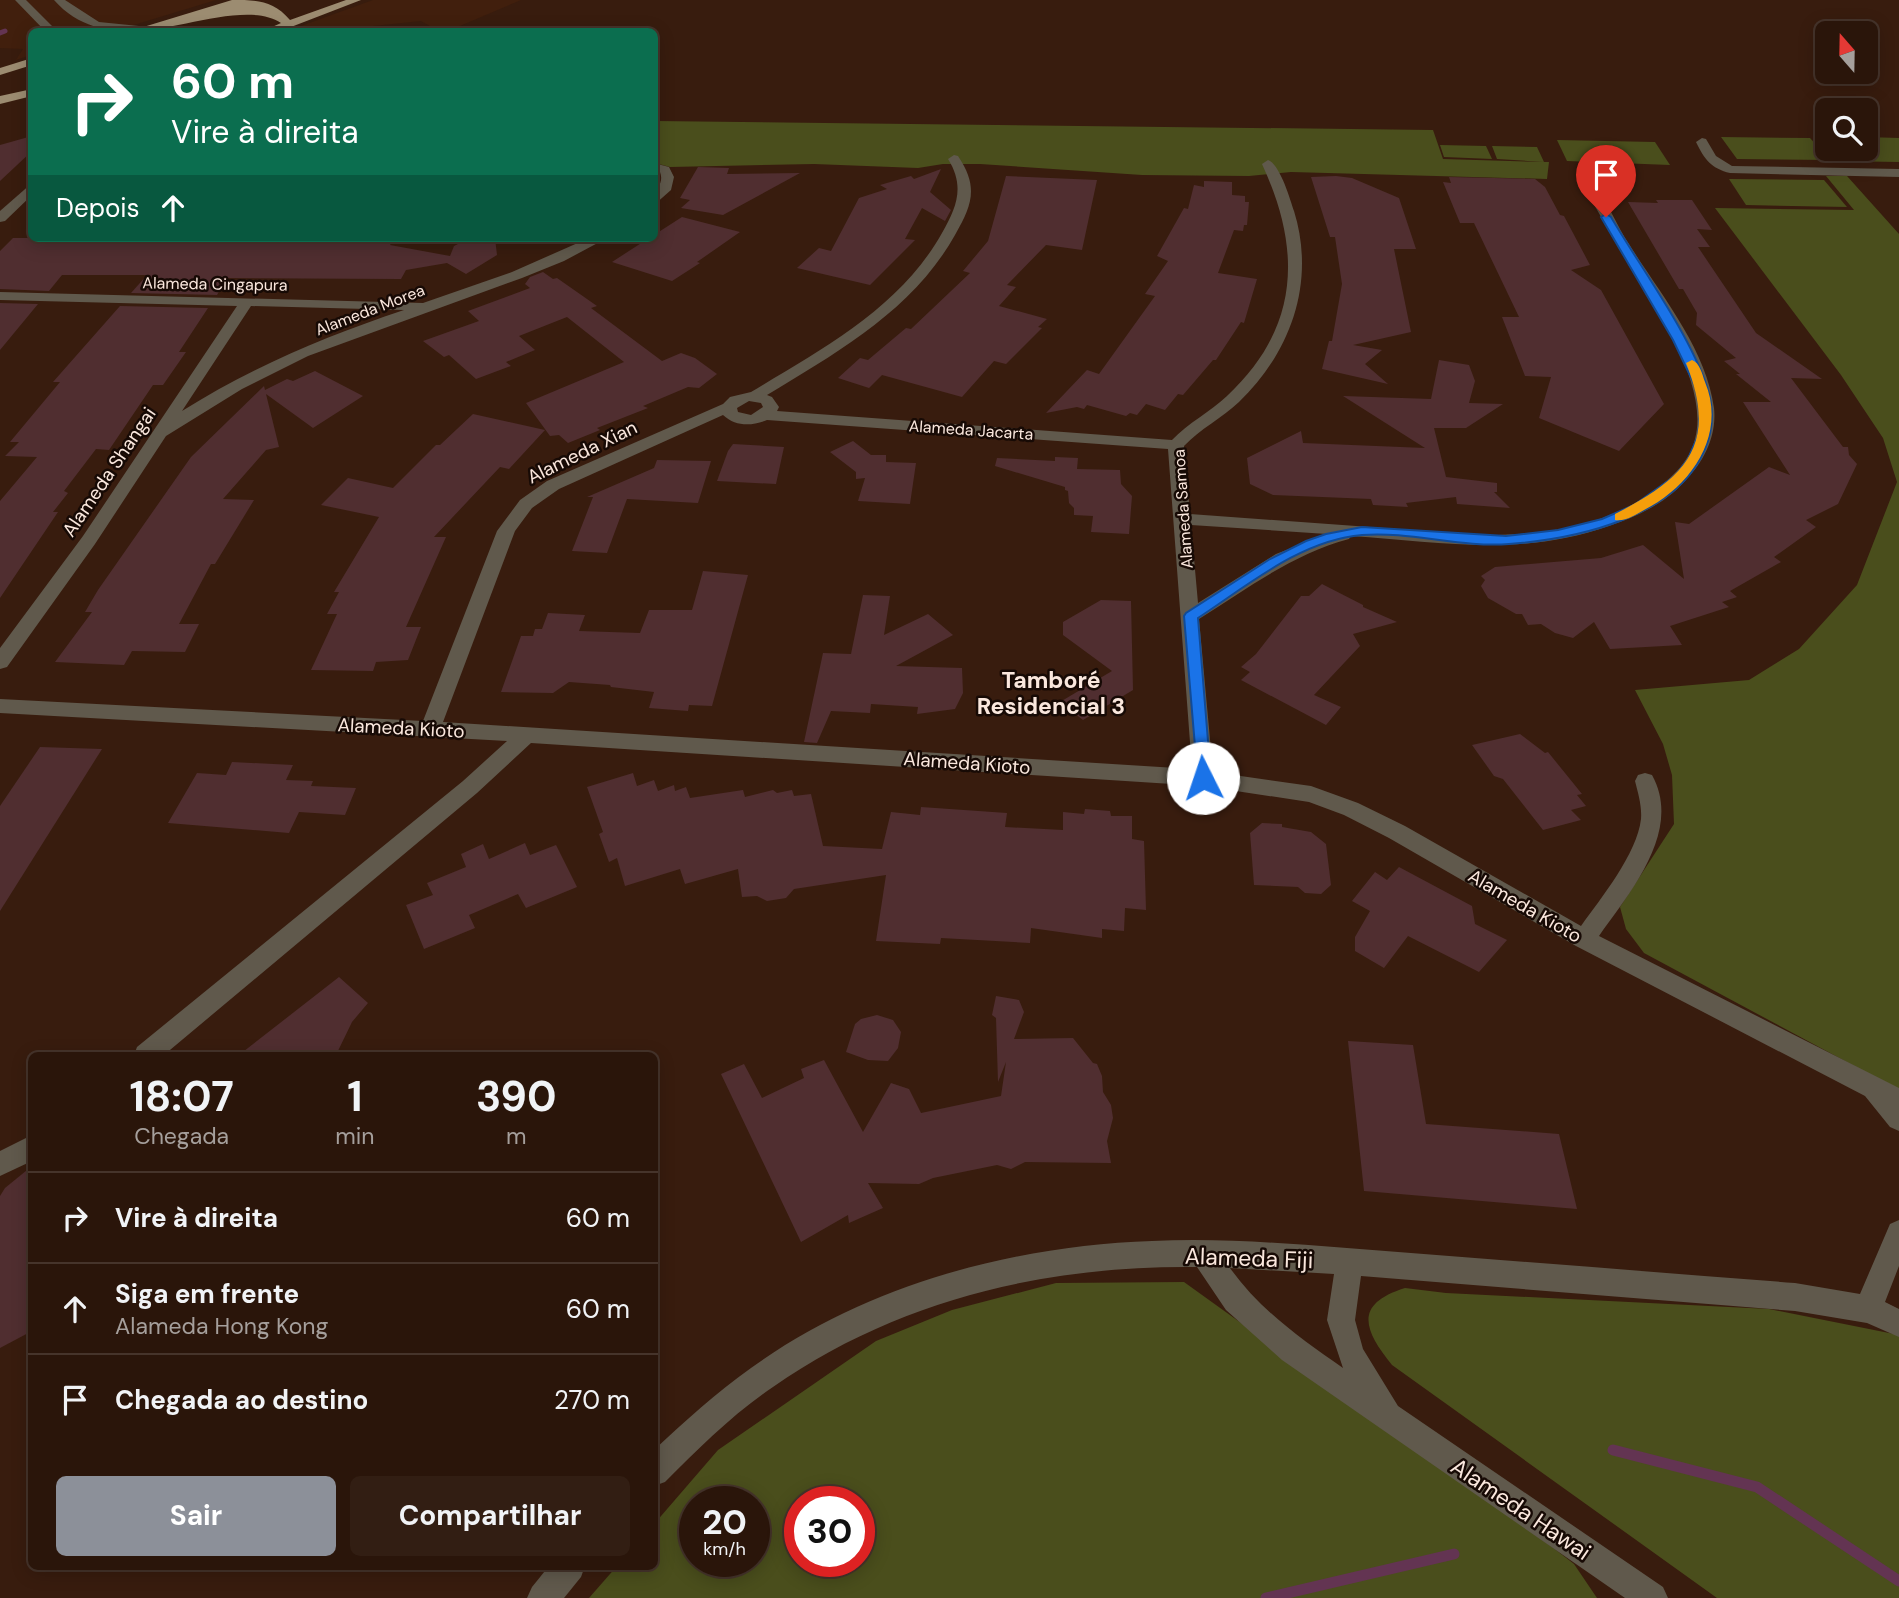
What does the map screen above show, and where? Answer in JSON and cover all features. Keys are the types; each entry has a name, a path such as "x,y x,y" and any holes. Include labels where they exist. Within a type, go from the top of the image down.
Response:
{"main road":[{"path":"143,28 238,2 277,8 291,28 356,0"},
{"path":"0,72 28,62"},
{"path":"0,100 28,93"}],"street":[{"path":"20,0 63,25 112,28"},
{"path":"59,0 63,25"},
{"path":"1702,142 1710,161 1724,169 1899,173"},
{"path":"755,397 857,332 906,292 922,274 951,232 966,194 966,178 954,159"},
{"name":"Alameda Samoa","path":"1203,778 1177,445 1184,436 1235,397 1257,373 1275,345 1288,315 1296,285 1298,263 1295,234 1286,202 1268,164"},
{"path":"658,168 665,170 668,177 666,187 658,196"},
{"path":"0,218 28,191"},
{"path":"1183,519 1506,540 1558,534 1612,520 1643,505 1679,479 1694,460 1704,436 1706,413 1702,388 1691,361 1592,191"},
{"name":"Alameda Morea","path":"162,432 225,391 264,370 590,242"},
{"name":"Alameda Cingapura","path":"0,296 430,306"},
{"name":"Alameda Shangai","path":"0,662 89,540 247,302"},
{"path":"755,397 771,407 766,415"},
{"name":"Alameda Xian","path":"430,729 506,531 519,509 532,497 554,485 729,407 736,400 755,397"},
{"name":"Alameda Jacarta","path":"729,407 731,415 741,419 754,420 766,415 1177,445"},
{"path":"1255,523 1279,533 1295,551"},
{"path":"1191,616 1295,551 1331,537 1362,531"},
{"name":"Alameda Kioto","path":"0,706 430,729 1203,778 1311,794 1351,809 1397,832 1584,939 1899,1101"},
{"path":"150,1052 460,796 527,735"},
{"path":"1584,939 1610,903 1651,826 1652,805 1645,781"},
{"name":"Alameda Kioto","path":"1863,1081 1899,1119"},
{"path":"0,1164 28,1149"},
{"path":"1868,1308 1899,1233"},
{"name":"Alameda Fiji","path":"658,1468 676,1448 745,1388 810,1345 889,1305 972,1278 1035,1267 1150,1255 1349,1262 1795,1297 1868,1308 1899,1323"},
{"name":"Alameda Hawai","path":"1206,1256 1236,1300 1283,1342 1391,1420 1652,1598"},
{"name":"Alameda Hawai","path":"1349,1262 1341,1320 1351,1355 1391,1420"},
{"path":"542,1598 566,1570"}],"shaded area":[{"path":"0,0 216,0 124,28 28,28 28,56 16,60 23,49 0,48"},
{"path":"373,0 521,0 455,28 434,28 421,21 354,28 301,26"}],"green space":[{"path":"658,121 1433,130 1443,159 1549,162 1547,179 1291,172 1249,176 1142,175 980,164 943,164 918,168 814,164 670,167 658,164"},
{"path":"1721,137 1810,138 1815,144 1815,160 1737,159"},
{"path":"1878,137 1899,138 1899,162 1834,161 1878,161"},
{"path":"1557,140 1655,142 1670,165 1567,161"},
{"path":"1440,145 1486,146 1492,159 1444,157"},
{"path":"1492,146 1537,147 1544,162 1497,159"},
{"path":"1826,176 1847,176 1899,234 1899,1090 1644,953 1626,929 1620,907 1674,824 1672,775 1663,744 1635,690 1749,680 1799,649 1857,585 1897,482 1883,438 1841,375 1715,208 1854,210"},
{"path":"1729,179 1824,180 1847,207 1746,205"},
{"path":"1184,1282 1552,1547 1574,1564 1597,1598 589,1598 614,1570 658,1570 658,1520 679,1495 679,1577 770,1577 770,1486 687,1486 718,1450 876,1341 952,1310 1056,1283"},
{"path":"1405,1288 1446,1293 1769,1309 1899,1335 1899,1598 1717,1598 1392,1365 1375,1340 1368,1319 1377,1302"}],"building":[{"path":"28,137 28,155 0,181 0,145"},
{"path":"698,167 729,168 727,174 800,173 723,215 681,208 690,200 680,198"},
{"path":"941,169 930,192 951,210 945,221 922,208 905,239 915,240 870,285 797,268 819,248 831,251 859,198 887,189 880,185 911,176 914,179"},
{"path":"1006,176 1097,180 1082,250 1046,245 1007,285 1016,287 999,306 1047,319 1038,327 1042,328 1006,364 994,361 962,397 882,375 869,388 838,378 860,358 868,360 906,328 911,329 970,273 963,271 988,241"},
{"path":"1311,177 1352,178 1399,198 1416,249 1394,249 1411,332 1353,345 1382,350 1365,364 1388,384 1322,369 1329,341 1332,341 1342,284 1335,237 1330,237"},
{"path":"1449,177 1535,179 1545,187 1560,215 1564,216 1590,265 1571,270 1601,290 1664,404 1619,451 1539,418 1551,377 1525,376 1502,317 1519,317 1474,223 1460,223 1443,182 1451,183"},
{"path":"1204,181 1232,182 1232,195 1245,196 1245,202 1249,202 1247,225 1244,225 1243,231 1234,230 1218,273 1257,279 1244,323 1241,322 1216,360 1213,360 1183,395 1178,394 1165,410 1146,404 1137,415 1130,413 1126,416 1087,405 1084,409 1077,407 1046,413 1087,370 1099,374 1155,296 1145,294 1168,261 1157,256 1184,208 1188,209 1194,185 1204,187"},
{"path":"1656,200 1692,200 1712,230 1697,229 1710,247 1698,247 1756,333 1822,379 1791,378 1843,447 1848,447 1849,455 1857,464 1838,504 1806,520 1816,527 1774,557 1781,562 1730,591 1737,597 1722,602 1729,607 1670,626 1682,645 1610,649 1594,622 1573,638 1555,633 1541,624 1528,625 1522,614 1516,614 1488,598 1481,586 1485,580 1481,576 1495,567 1601,558 1643,545 1684,579 1675,522 1689,524 1769,467 1790,475 1743,402 1771,402 1724,361 1736,358 1696,325 1697,313 1683,289 1679,289 1628,202 1658,203"},
{"path":"682,217 740,232 672,281 612,262 643,242 658,242 658,232"},
{"path":"13,238 28,238 28,242 392,242 390,245 450,256 454,246 460,243 495,242 497,255 466,274 447,263 406,270 401,279 227,278 217,295 131,293 147,275 62,275 49,291 0,289 0,251"},
{"path":"543,272 553,279 557,278 597,306 591,308 662,361 681,353 695,358 717,374 699,388 688,387 643,406 648,408 597,428 600,430 568,443 559,435 550,436 526,403 624,362 567,317 519,336 535,350 506,362 511,366 476,379 449,355 444,357 423,341 479,321 468,311 530,288 525,284 530,277"},
{"path":"0,303 38,304 0,350"},
{"path":"120,306 208,308 179,352 186,352 163,385 153,385 109,450 96,449 64,491 68,493 53,512 58,512 0,598 0,501 37,457 5,456 19,442 10,442 60,382 53,382"},
{"path":"1439,360 1469,365 1475,381 1469,403 1503,404 1466,428 1434,428 1446,477 1497,483 1497,492 1494,492 1510,508 1457,504 1456,497 1406,503 1408,507 1373,505 1371,499 1273,495 1250,484 1247,458 1301,431 1303,443 1425,448 1343,396 1431,399"},
{"path":"315,371 363,396 313,428 266,394 279,447 266,450 223,499 254,500 215,564 211,564 179,624 199,624 185,652 132,651 124,665 55,662 92,612 85,612 98,590 191,457 264,386 265,390 287,379 293,381"},
{"path":"473,414 545,430 509,469 500,467 434,537 446,537 406,627 421,627 408,660 376,662 373,671 311,670 337,614 327,614 339,592 334,592 379,517 321,505 348,478 393,488 436,445 440,445"},
{"path":"853,441 871,455 886,455 886,462 916,463 910,504 858,501 865,478 856,479 856,472 830,452"},
{"path":"733,444 784,447 776,484 717,481"},
{"path":"1055,457 1078,458 1077,469 1120,470 1121,484 1132,496 1129,534 1091,532 1093,516 1074,515 1074,508 1069,503 1065,487 995,466 997,458 1055,461"},
{"path":"657,460 711,461 698,503 627,499 607,553 572,551 593,497 587,497 654,468"},
{"path":"703,571 748,575 712,706 689,705 688,711 649,708 654,692 569,682 553,693 501,692 521,636 533,636 535,629 542,629 548,613 585,615 579,631 640,633 649,610 692,610"},
{"path":"1322,584 1397,622 1353,634 1360,646 1314,695 1341,707 1326,725 1241,680 1250,672 1241,667 1256,654 1301,596 1309,596"},
{"path":"863,595 890,596 884,635 928,614 953,635 896,666 962,668 963,693 955,709 917,714 918,707 871,704 870,713 831,711 817,743 804,742 823,653 851,654"},
{"path":"1101,600 1131,601 1133,690 1083,720 1060,702 1112,671 1063,635 1063,622"},
{"path":"1520,734 1545,753 1548,752 1582,794 1577,795 1586,806 1571,810 1581,820 1543,830 1503,779 1494,776 1472,745"},
{"path":"40,747 102,749 0,911 0,806"},
{"path":"232,762 293,765 286,780 313,781 311,786 356,788 345,815 299,812 289,833 168,823 197,773 226,775"},
{"path":"633,773 637,786 654,780 658,791 674,785 675,791 686,787 690,798 743,790 745,797 773,790 777,793 792,790 794,796 811,794 823,846 882,849 891,812 920,815 921,807 1007,813 1005,827 1063,830 1063,812 1084,814 1085,809 1110,811 1111,816 1132,816 1132,839 1144,841 1146,910 1125,908 1124,931 1102,929 1102,938 1031,928 1030,943 941,938 940,944 876,941 886,875 794,889 786,898 767,901 757,896 742,897 738,869 685,884 680,869 625,886 617,858 609,862 599,834 603,832 587,787"},
{"path":"1262,823 1282,824 1282,827 1311,832 1326,844 1331,885 1321,894 1305,893 1298,887 1254,885 1250,833"},
{"path":"525,843 530,855 556,845 577,887 526,908 518,894 469,915 475,928 424,949 406,905 433,895 427,883 466,867 461,854 483,844 489,859"},
{"path":"1399,867 1472,906 1475,924 1507,940 1479,972 1408,936 1384,968 1355,951 1355,937 1370,911 1352,901 1375,872 1387,880"},
{"path":"339,977 368,1003 352,1022 337,1052 243,1052"},
{"path":"996,996 1019,1000 1024,1012 1014,1039 1073,1038 1093,1063 1097,1064 1102,1076 1103,1092 1111,1105 1113,1118 1107,1141 1111,1163 1025,1162 1011,1169 997,1165 933,1178 919,1184 868,1183 883,1208 849,1223 848,1215 801,1242 721,1074 744,1064 762,1098 804,1078 801,1069 824,1060 863,1132 891,1083 909,1089 921,1113 1001,1096 1006,1062 998,1082 996,1018 992,1015"},
{"path":"877,1015 893,1020 901,1032 898,1048 888,1061 868,1060 846,1052 855,1024 861,1019"},
{"path":"1348,1041 1413,1045 1426,1124 1559,1134 1577,1209 1364,1191"},
{"path":"28,1169 28,1333 0,1348 0,1196 5,1188"}],"waterway":[{"path":"0,33 5,31"},
{"path":"1613,1450 1757,1487 1899,1581"},
{"path":"1266,1598 1454,1554"}],"slow traffic":[{"path":"1619,517 1653,500 1679,479 1694,460 1704,436 1706,413 1702,388 1692,363"}],"district":[{"name":"Tamboré Residencial 3","path":"1051,693"}],"route":[{"path":"1203,778 1191,616 1274,562 1310,544 1362,531 1506,540 1531,539 1589,527 1624,516 1653,500 1679,479 1694,460 1704,436 1706,413 1702,388 1691,361 1606,217"}]}
